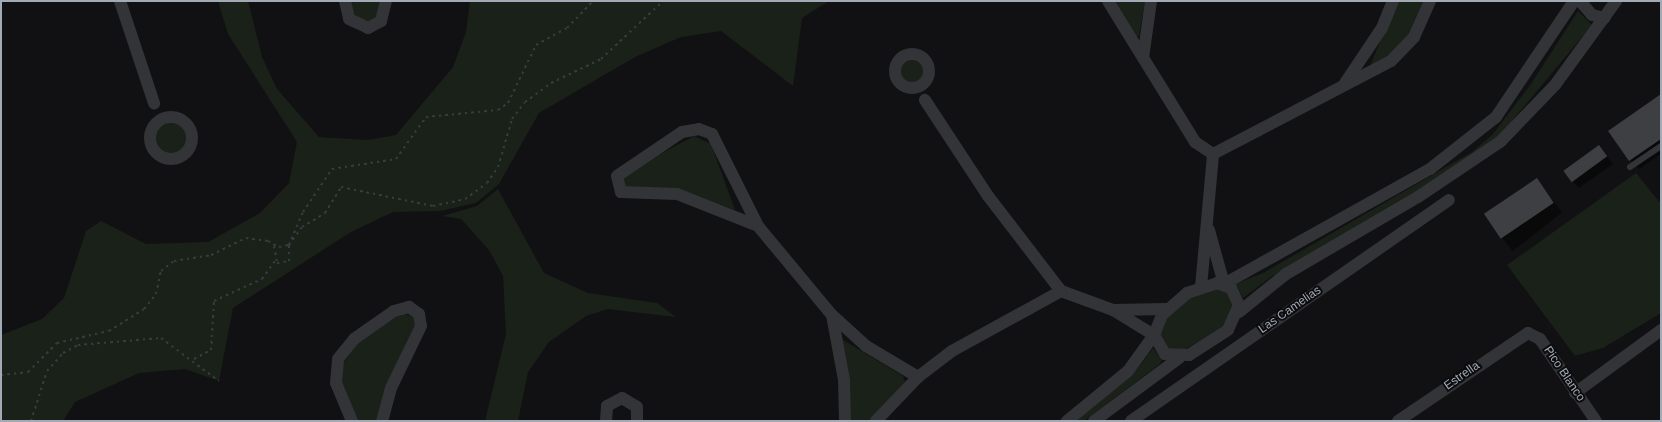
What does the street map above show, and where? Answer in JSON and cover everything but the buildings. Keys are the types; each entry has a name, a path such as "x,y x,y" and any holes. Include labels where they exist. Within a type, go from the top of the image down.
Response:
{"street":[{"path":"120,1 154,103 154,127 150,141 157,154 170,160 184,156 192,144 191,129 154,103"},
{"path":"346,1 349,19 368,28 381,21 386,1"},
{"path":"1108,1 1195,142 1213,154"},
{"path":"1143,58 1151,1"},
{"path":"1345,83 1382,28 1393,1"},
{"path":"1213,154 1345,83 1374,72 1404,50 1423,22 1430,1"},
{"path":"1113,310 1166,309 1201,287 1224,284 1430,169 1477,136 1509,100 1574,1"},
{"path":"1580,1 1592,15 1604,18"},
{"path":"1094,421 1180,358 1218,340 1239,312 1286,274 1426,192 1500,142 1555,85 1616,1"},
{"path":"925,100 928,69 924,59 908,55 898,61 895,72 900,82 925,100 988,196 1061,291 1113,310 1154,335 1165,354 1180,358"},
{"path":"910,88 926,80"},
{"path":"154,127 174,117"},
{"path":"758,226 677,194 621,192 618,176 682,132 706,130 717,142 758,226 832,315 866,346 918,377"},
{"path":"1201,287 1209,230 1213,154"},
{"name":"Las Camelias","path":"1131,421 1449,200"},
{"path":"1209,230 1224,284 1237,296 1239,312"},
{"path":"876,421 918,377 972,338 1061,291"},
{"path":"352,421 336,383 338,359 354,339 394,311 409,307 418,314 421,326 391,388 382,421"},
{"path":"1067,421 1128,371 1154,335 1166,309"},
{"path":"832,315 845,386 845,421"},
{"path":"1575,393 1661,330"},
{"name":"Pico Blanco","path":"1528,333 1540,339 1575,393 1596,421"},
{"name":"Estrella","path":"1398,421 1528,333"},
{"path":"606,421 607,406 622,398 636,407 638,421"}],"lane":[{"path":"1630,167 1661,146"}],"path":[{"path":"275,261 280,265 289,261 290,244 303,212 332,170 396,159 426,117 498,110 514,94 536,45 567,28 593,1"},
{"path":"274,246 290,244 302,227 326,213 341,187 433,206 454,203 477,192 498,167 512,119 525,102 551,83 602,59 663,1"},
{"path":"1,375 28,372 56,343 109,331 144,309 156,294 161,271 174,261 211,255 246,238 268,241 274,246 275,261 262,280 214,301 211,350 194,359"},
{"path":"31,421 47,371 63,353 78,345 161,338 194,359 219,381"}],"shaded area":[{"path":"218,1 248,1 262,57 277,89 319,137 368,140 396,135 453,67 466,32 470,1 829,1 802,18 793,86 721,31 681,37 635,57 539,113 499,184 476,203 440,211 393,212 351,232 233,308 219,381 185,369 139,373 75,402 63,421 1,421 1,335 42,319 64,298 86,231 101,221 146,244 208,242 260,213 289,183 297,142 228,34"},
{"path":"350,1 382,1 381,14 368,24 354,18"},
{"path":"1111,1 1145,1 1139,36 1135,37"},
{"path":"1396,1 1424,1 1413,29 1387,60 1371,64"},
{"path":"1578,11 1592,25 1501,134 1446,175 1271,277 1243,298 1236,284 1265,272 1472,152 1493,134 1531,84"},
{"path":"912,59 921,63 925,72 921,81 912,85 903,81 899,72 903,63"},
{"path":"172,121 184,126 189,138 184,150 172,155 160,150 155,138 160,126"},
{"path":"694,136 711,144 735,210 697,196 637,191 623,185 624,177 649,160"},
{"path":"1636,173 1661,204 1661,313 1603,348 1575,356 1507,265"},
{"path":"498,189 544,273 588,293 657,303 676,317 608,309 586,316 549,342 528,372 518,421 485,421 506,334 503,276 489,250 461,219 442,216 477,206"},
{"path":"1213,288 1224,290 1232,300 1232,312 1223,329 1174,355 1158,337 1166,317 1199,291"},
{"path":"402,313 414,317 415,324 387,385 379,421 357,421 340,381 340,368 360,340"},
{"path":"840,338 903,376 905,382 870,421 850,421"},
{"path":"1153,348 1162,360 1160,364 1084,421 1076,421 1138,368"}]}
